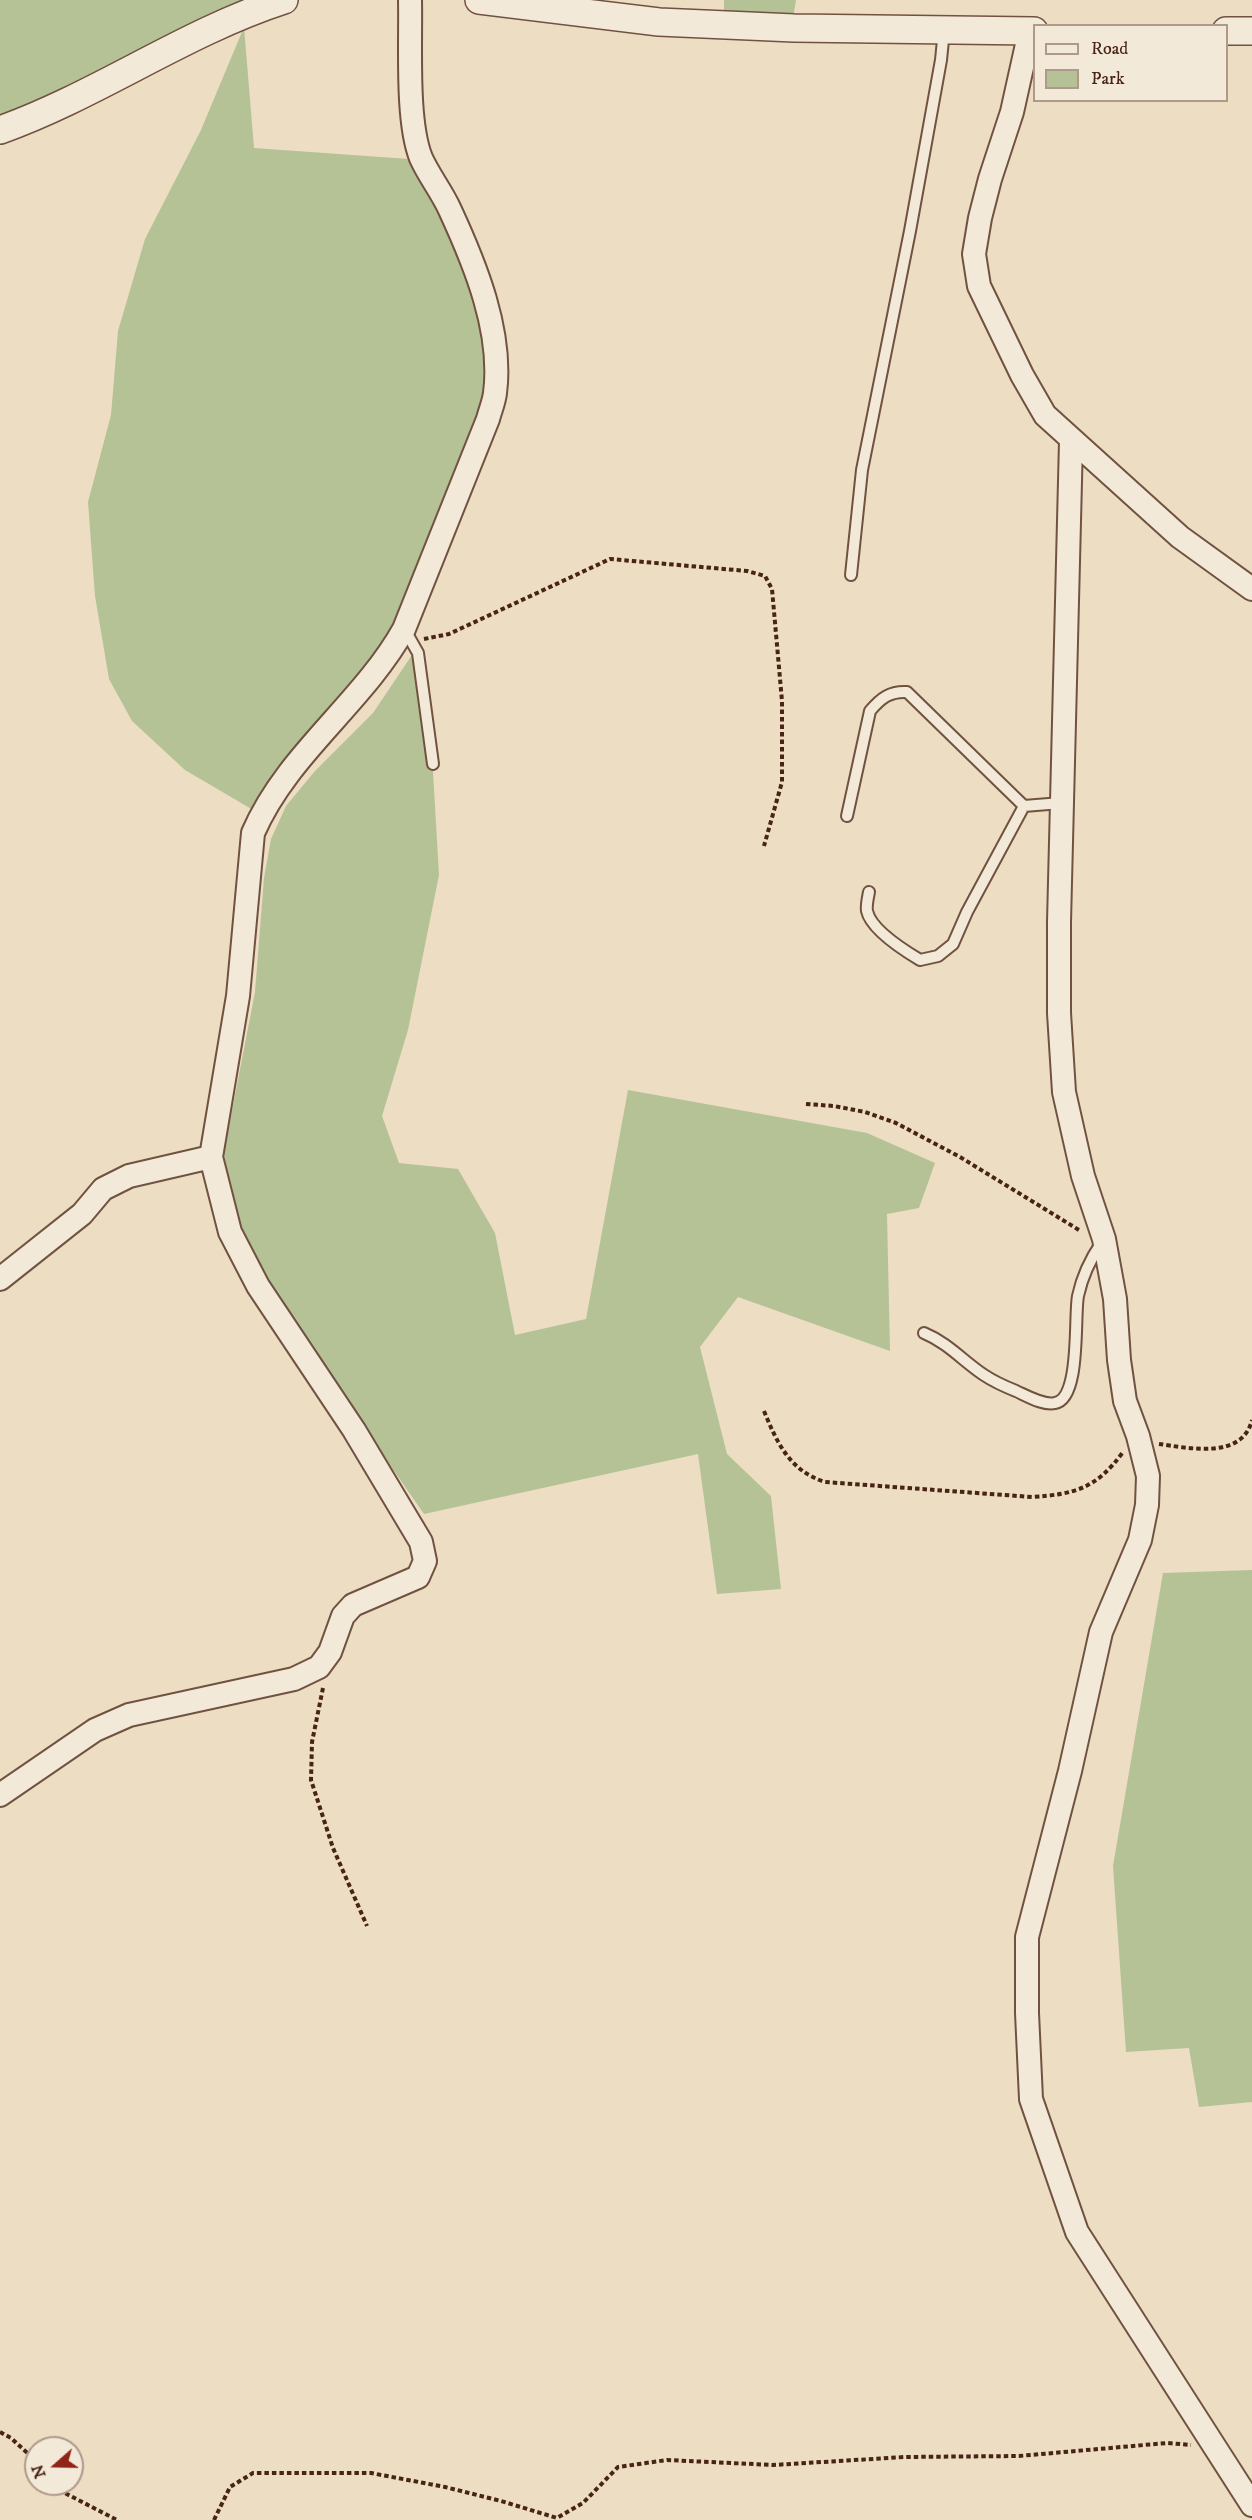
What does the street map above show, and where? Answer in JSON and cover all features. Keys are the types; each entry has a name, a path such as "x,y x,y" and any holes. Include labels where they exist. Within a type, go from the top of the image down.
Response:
{"street":[{"path":"0,130 28,120 96,88 255,9 284,0"},
{"path":"0,1795 94,1730 129,1715 294,1679 319,1667 330,1652 343,1616 353,1605 418,1577 425,1561 422,1542 354,1430 258,1286 230,1232 211,1156 238,996 253,833 262,811 281,781 362,691 390,654 404,629 488,419 495,394 496,368 490,317 471,259 449,208 421,158 418,147 414,127 410,0"},
{"path":"493,1 659,22 794,28 1032,31 1012,112 990,179 974,254 979,286 1022,375 1045,415 1071,441 1180,537 1252,589"},
{"path":"1228,31 1252,31"},
{"path":"1071,441 1070,551 1061,803 1059,1013 1064,1092 1083,1176 1104,1239 1115,1299 1119,1360 1125,1401 1148,1476 1147,1505 1140,1540 1101,1632 1070,1771 1027,1937 1027,2013 1031,2099 1077,2232 1252,2505"},
{"path":"0,1279 82,1214 103,1189 129,1176 211,1156"}],"lane":[{"path":"851,576 862,470 910,231 941,60 944,29"},
{"path":"404,629 418,653 433,764"},
{"path":"847,816 870,711 879,700 893,692 907,692 1024,806 1061,803"},
{"path":"869,892 867,910 872,921 886,936 920,960 938,956 953,944 967,912 1024,806"},
{"path":"924,1333 941,1340 984,1375 1014,1390 1047,1403 1056,1404 1065,1398 1071,1383 1078,1297 1091,1259 1104,1239"}],"path":[{"path":"404,629 423,639 449,634 610,559 747,571 765,576 774,599 783,725 782,782 764,846"},
{"path":"806,1104 844,1108 896,1123 969,1163 1092,1239 1104,1239"},
{"path":"764,1410 784,1454 811,1478 825,1482 1032,1497 1084,1489 1098,1481 1125,1449 1139,1441 1203,1449 1222,1448 1238,1441 1250,1428 1252,1420"},
{"path":"323,1686 312,1742 311,1780 333,1848 368,1926"},
{"path":"0,2432 24,2450"},
{"path":"214,2520 230,2487 253,2473 371,2473 456,2489 557,2518 583,2503 618,2467 668,2460 773,2465 905,2457 1019,2456 1167,2443 1215,2447"},
{"path":"71,2496 117,2520"}],"green space":[{"path":"0,0 254,0 0,122"},
{"path":"724,0 796,0 793,18 724,12"},
{"path":"244,27 254,148 409,159 441,201 480,316 490,368 482,434 409,615 260,814 185,770 132,721 109,679 95,596 88,502 111,415 118,331 145,239 201,130"},
{"path":"414,652 433,772 439,875 408,1030 382,1116 399,1163 458,1169 495,1233 515,1335 586,1319 628,1090 867,1133 935,1163 919,1208 887,1214 890,1351 738,1297 700,1347 727,1454 771,1496 781,1589 717,1594 698,1454 424,1514 284,1313 246,1248 227,1194 224,1152 255,992 264,878 271,839 286,806 315,771 373,713"},
{"path":"1252,1570 1252,2102 1199,2107 1189,2048 1126,2052 1113,1866 1163,1573"}]}
